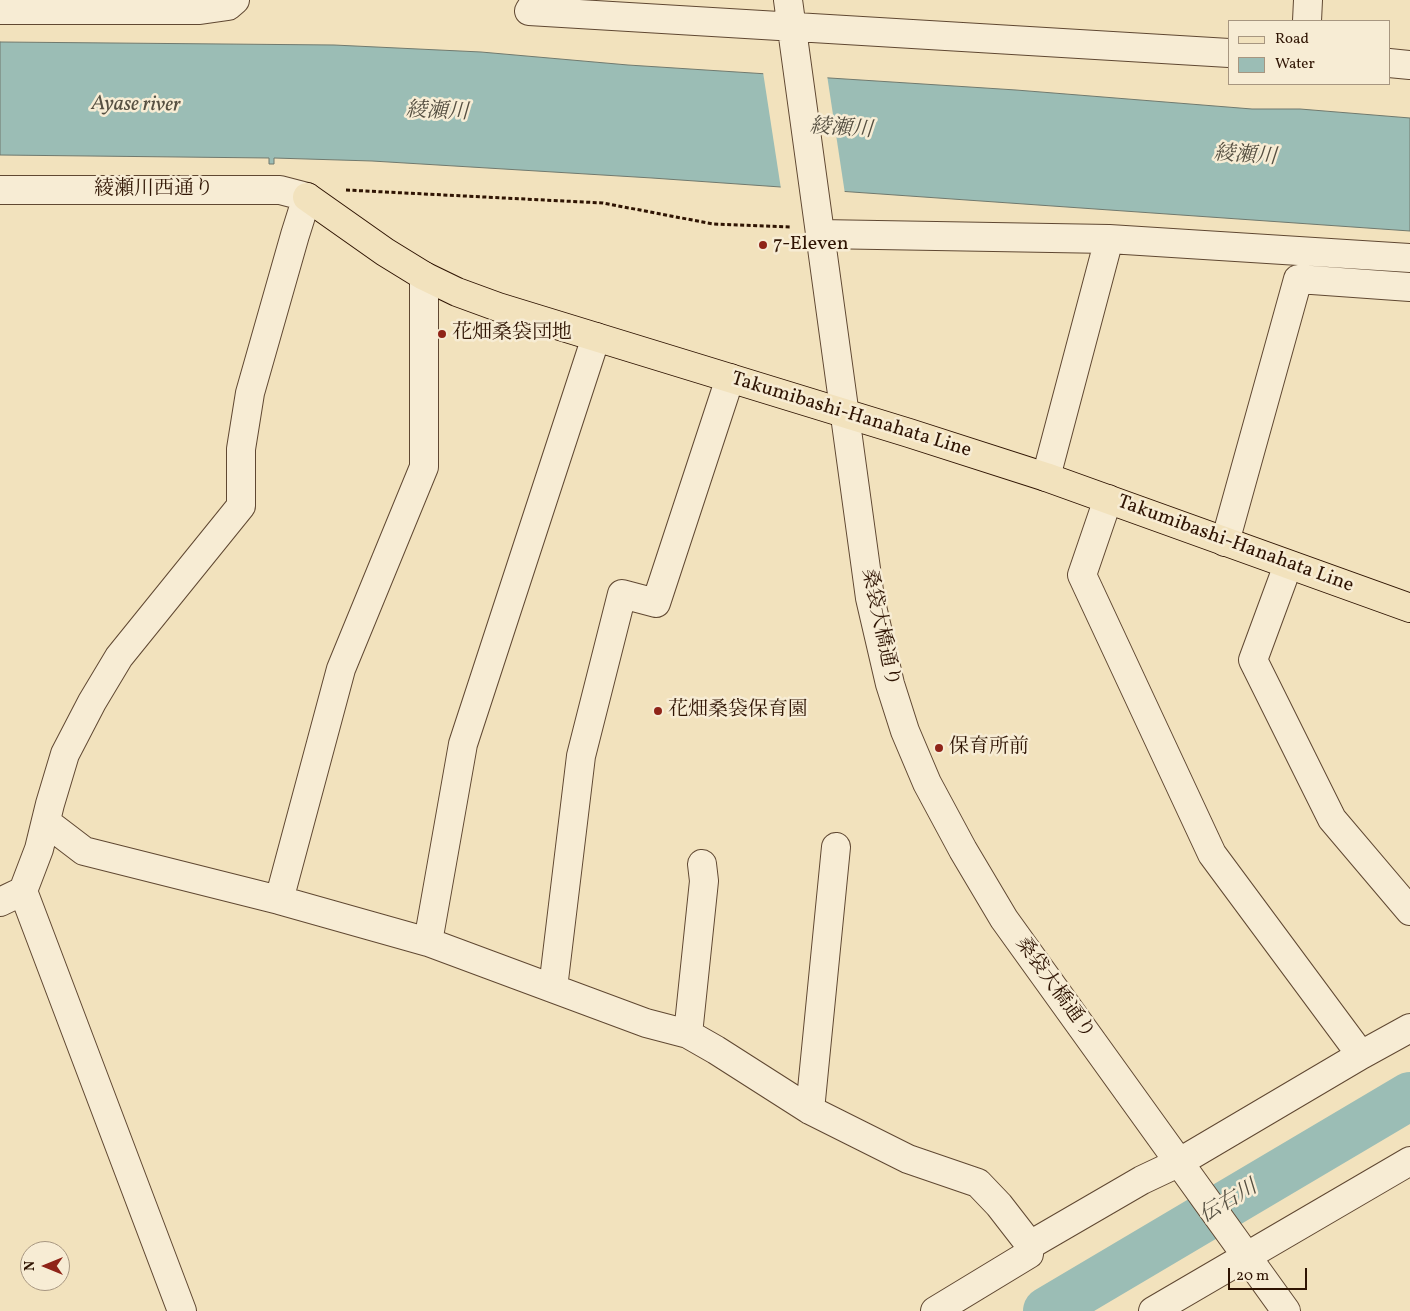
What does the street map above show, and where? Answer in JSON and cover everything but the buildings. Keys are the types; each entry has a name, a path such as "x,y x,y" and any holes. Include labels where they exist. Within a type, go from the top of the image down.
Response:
{"main road":[{"name":"Takumibashi-Hanahata Line","path":"307,197 377,247 424,276 457,292 498,307 1046,477 1410,608"}],"street":[{"path":"0,10 200,10 228,6 235,0"},
{"path":"536,0 529,11 793,36 1228,53"},
{"name":"桑袋大橋通り","path":"788,0 870,598 890,684 905,731 927,783 962,850 1004,919 1286,1311"},
{"path":"1307,20 1308,0"},
{"path":"1390,63 1410,64"},
{"name":"綾瀬川西通り","path":"0,190 280,190 307,197"},
{"path":"182,1311 12,896 39,849 65,754 118,657 241,506 242,449 250,393 307,197"},
{"path":"818,225 1109,239 1410,258"},
{"path":"1046,477 1109,239"},
{"path":"279,900 341,669 424,467 424,276"},
{"path":"1226,542 1298,279 1410,287"},
{"path":"428,942 463,744 596,337"},
{"path":"553,988 581,756 622,594 656,603 730,378"},
{"path":"1108,499 1082,575 1212,854 1361,1055"},
{"path":"1288,565 1253,660 1332,818 1410,911"},
{"path":"46,822 84,851 279,900 428,942 646,1023 688,1034 810,1110 908,1159 978,1183 999,1205 1030,1245 1029,1254 935,1311"},
{"path":"810,1110 836,847"},
{"path":"688,1034 704,881 702,864"},
{"path":"1030,1245 1142,1180 1183,1169 1361,1055 1410,1028"},
{"path":"1154,1311 1244,1252 1410,1161"}],"path":[{"path":"307,197 320,192 348,190 603,203 713,224 791,227 818,225"}],"water":[{"path":"0,42 334,45 481,52 628,65 1016,90 1252,109 1300,109 1410,118 1410,231 652,178 372,161 274,158 274,164 269,164 269,158 0,155"}],"pier":[{"path":"763,72 827,75 845,194 781,189"}],"waterway":[{"name":"伝右川","path":"1047,1311 1410,1096"}],"place":[{"name":"7-Eleven","path":"763,245"},
{"name":"花畑桑袋団地","path":"442,334"},
{"name":"花畑桑袋保育園","path":"658,711"},
{"name":"保育所前","path":"939,748"}],"water label":[{"name":"Ayase river","path":"136,106"},
{"name":"綾瀬川","path":"437,113"},
{"name":"綾瀬川","path":"841,130"},
{"name":"綾瀬川","path":"1245,157"}]}
